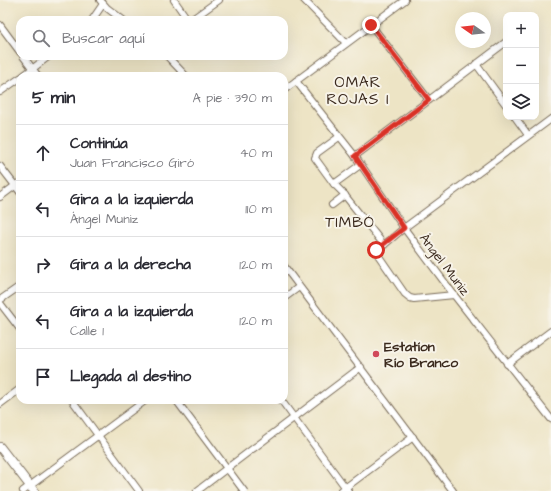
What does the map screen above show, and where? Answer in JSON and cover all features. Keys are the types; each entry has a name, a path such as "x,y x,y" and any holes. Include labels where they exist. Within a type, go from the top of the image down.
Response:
{"street":[{"path":"174,0 187,16"},
{"path":"196,16 219,0"},
{"path":"304,0 346,43"},
{"path":"288,87 405,0"},
{"path":"94,16 101,2 118,16"},
{"path":"0,25 16,47"},
{"path":"371,25 429,100"},
{"path":"355,156 503,44"},
{"path":"26,60 35,72"},
{"path":"29,72 44,60"},
{"path":"171,60 182,72"},
{"path":"476,64 503,101"},
{"path":"0,92 16,81"},
{"name":"Ángel Muniz","path":"296,81 355,156 404,228 454,295 551,419"},
{"path":"454,295 414,299 410,298 405,294 376,250 551,118"},
{"path":"517,120 528,135"},
{"path":"340,137 317,153 315,158 334,184 345,195 384,245"},
{"path":"334,184 360,165"},
{"path":"0,166 16,183"},
{"path":"0,197 16,185"},
{"path":"332,205 345,195"},
{"path":"288,272 453,491"},
{"path":"288,295 299,287"},
{"path":"16,289 0,301 16,323"},
{"path":"507,364 551,331"},
{"path":"197,491 361,367"},
{"path":"0,404 16,392"},
{"path":"75,404 139,491"},
{"path":"0,447 29,489 141,404"},
{"path":"179,404 244,491"},
{"path":"284,404 345,490 413,437"}],"place":[{"name":"Estatíon Río Branco","path":"376,354"}],"district":[{"name":"OMAR ROJAS I","path":"358,90"},
{"name":"TIMBÓ","path":"350,222"}],"route":[{"path":"371,25 429,100 355,156 404,228 376,250"}]}
